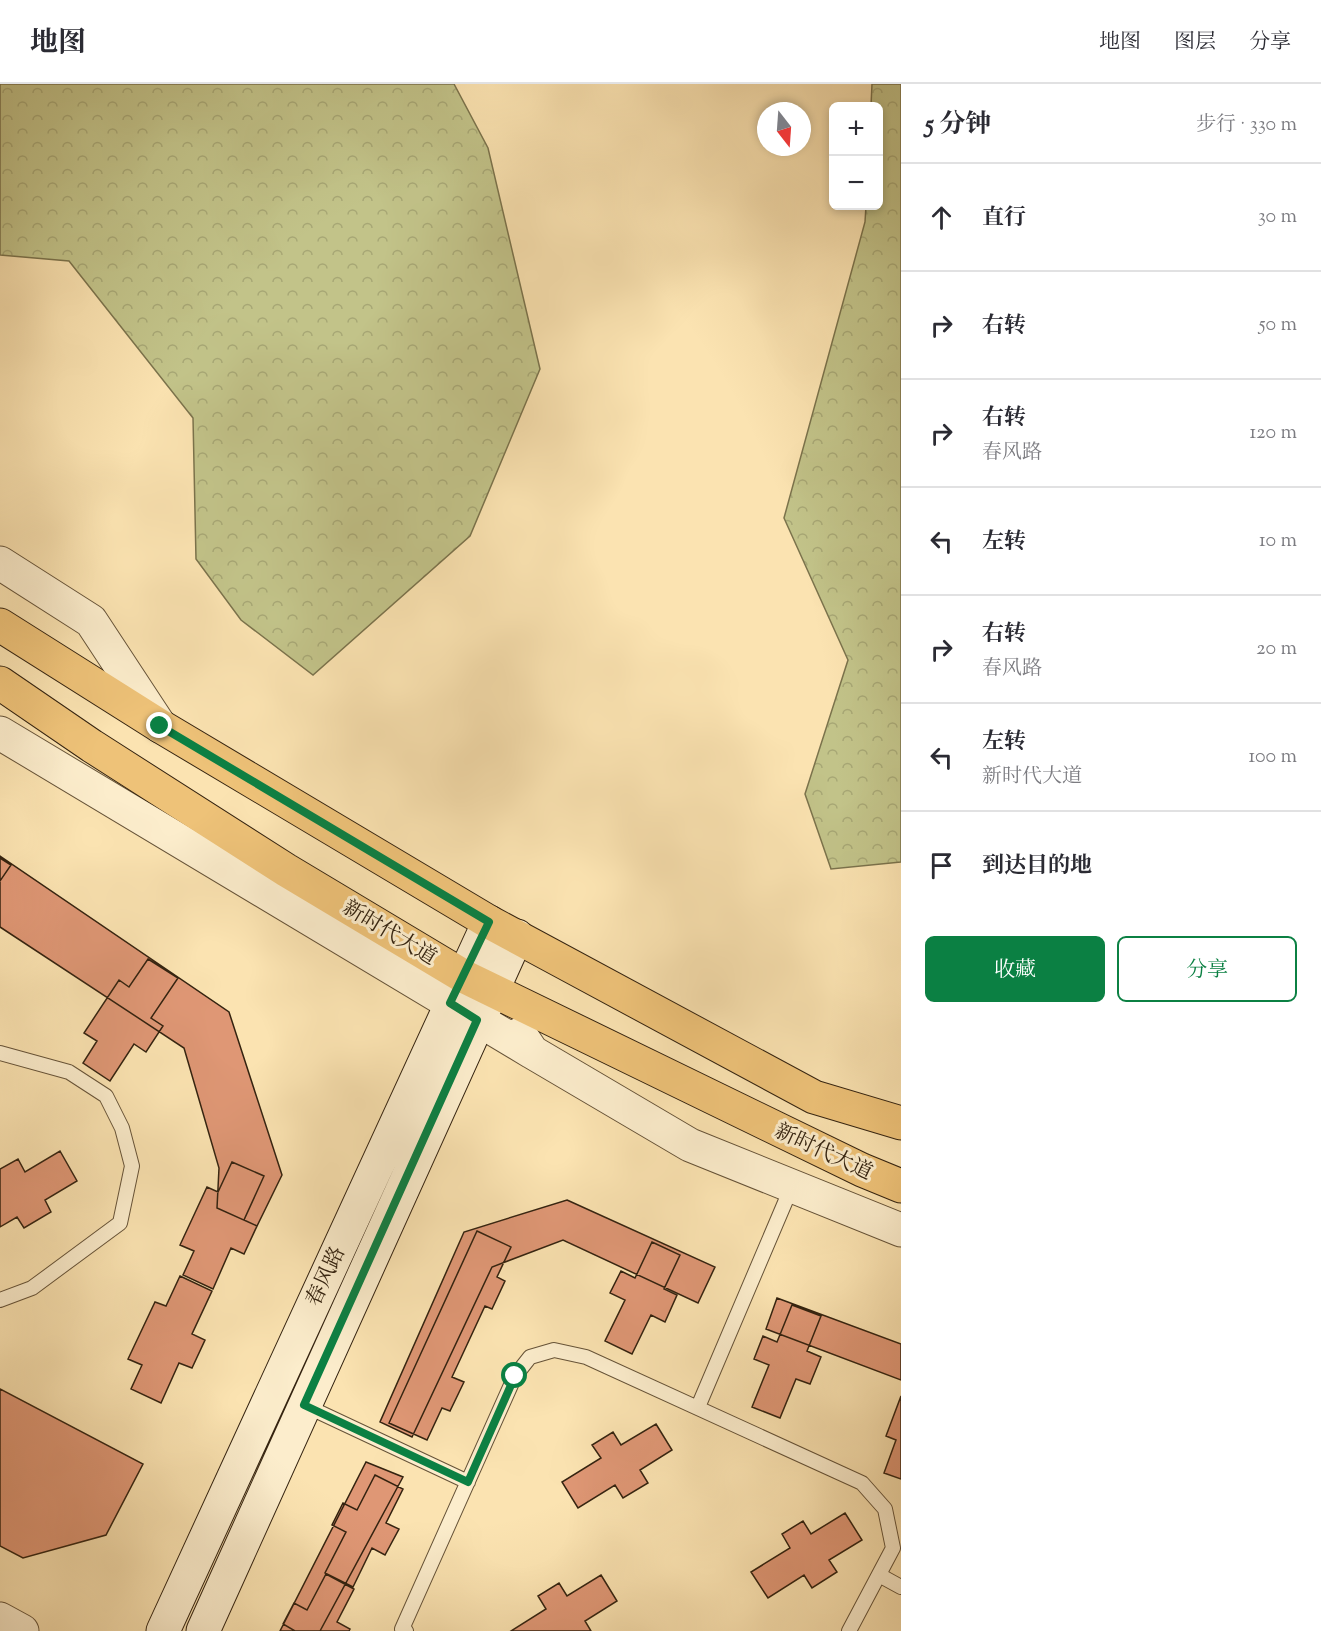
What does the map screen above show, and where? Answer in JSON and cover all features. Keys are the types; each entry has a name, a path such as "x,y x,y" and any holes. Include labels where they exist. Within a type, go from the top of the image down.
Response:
{"main road":[{"path":"0,625 160,726 503,929 814,1097 899,1121"},
{"name":"新时代大道","path":"0,684 468,990 862,1170 901,1185"}],"street":[{"path":"0,563 91,621 160,726"},
{"path":"0,729 92,746"},
{"path":"0,733 468,990 532,1052"},
{"name":"春风路","path":"163,1631 468,990 503,929"},
{"name":"春风路","path":"203,1631 477,1020 468,990"},
{"path":"477,1020 690,1145 901,1230"},
{"path":"862,1170 901,1219"},
{"path":"0,1619 22,1631"}],"lane":[{"path":"0,1053 69,1072 106,1096 122,1128 132,1166 120,1223 32,1288 0,1300"},
{"path":"698,1407 792,1186"},
{"path":"406,1631 402,1629 515,1376 530,1357 554,1350 586,1357 862,1483 885,1509 893,1548 849,1631"},
{"path":"304,1405 468,1482"},
{"path":"879,1575 901,1587"}],"green space":[{"path":"0,84 454,84 488,148 540,369 470,536 313,675 241,620 196,559 193,418 69,261 0,255"},
{"path":"872,84 901,84 901,862 831,869 805,794 848,660 784,518 865,222 866,210 883,210 883,102 871,102"}],"building":[{"path":"0,856 229,1012 282,1175 257,1226 217,1208 219,1168 184,1048 0,927"},
{"path":"0,858 11,865 0,881"},
{"path":"148,959 178,978 151,1018 163,1026 146,1052 134,1044 110,1081 83,1063 97,1041 84,1033 119,980 129,987"},
{"path":"60,1151 77,1181 45,1200 51,1212 24,1228 17,1217 0,1227 0,1169 18,1159 25,1172"},
{"path":"232,1162 264,1176 244,1220 257,1226 244,1254 231,1248 213,1289 183,1275 194,1251 180,1245 207,1187 218,1192"},
{"path":"567,1200 715,1267 698,1303 563,1240 492,1267 412,1437 380,1422 464,1232"},
{"path":"477,1231 511,1247 497,1277 505,1281 492,1309 485,1306 452,1377 464,1382 450,1411 442,1408 427,1440 389,1423"},
{"path":"652,1242 680,1255 664,1289 677,1295 665,1322 651,1315 632,1354 605,1341 625,1300 610,1293 621,1271 635,1278"},
{"path":"180,1276 212,1291 192,1334 205,1340 192,1368 179,1363 161,1403 131,1389 142,1365 128,1359 155,1302 166,1306"},
{"path":"777,1298 901,1344 901,1380 766,1329"},
{"path":"792,1305 821,1316 807,1351 821,1357 810,1384 796,1379 780,1418 752,1407 769,1365 754,1359 763,1336 777,1342"},
{"path":"0,1389 143,1464 106,1535 23,1558 0,1546"},
{"path":"901,1396 901,1479 884,1473 896,1440 886,1436"},
{"path":"656,1424 672,1450 640,1470 648,1483 623,1498 615,1485 578,1508 562,1482 601,1458 592,1445 613,1432 621,1445"},
{"path":"366,1462 403,1477 320,1631 280,1631"},
{"path":"375,1475 403,1489 386,1523 399,1529 385,1555 372,1548 353,1587 325,1573 346,1532 332,1525 343,1503 357,1510"},
{"path":"845,1513 862,1540 829,1560 837,1572 812,1588 804,1575 768,1598 751,1572 790,1548 782,1534 803,1521 811,1534"},
{"path":"326,1574 354,1589 337,1622 350,1629 349,1631 295,1631 283,1624 294,1603 307,1610"},
{"path":"601,1575 617,1601 585,1621 591,1631 511,1631 546,1609 538,1596 559,1583 567,1596"}],"route":[{"path":"160,726 489,922 450,1003 477,1020 304,1405 468,1482 515,1376"}]}
